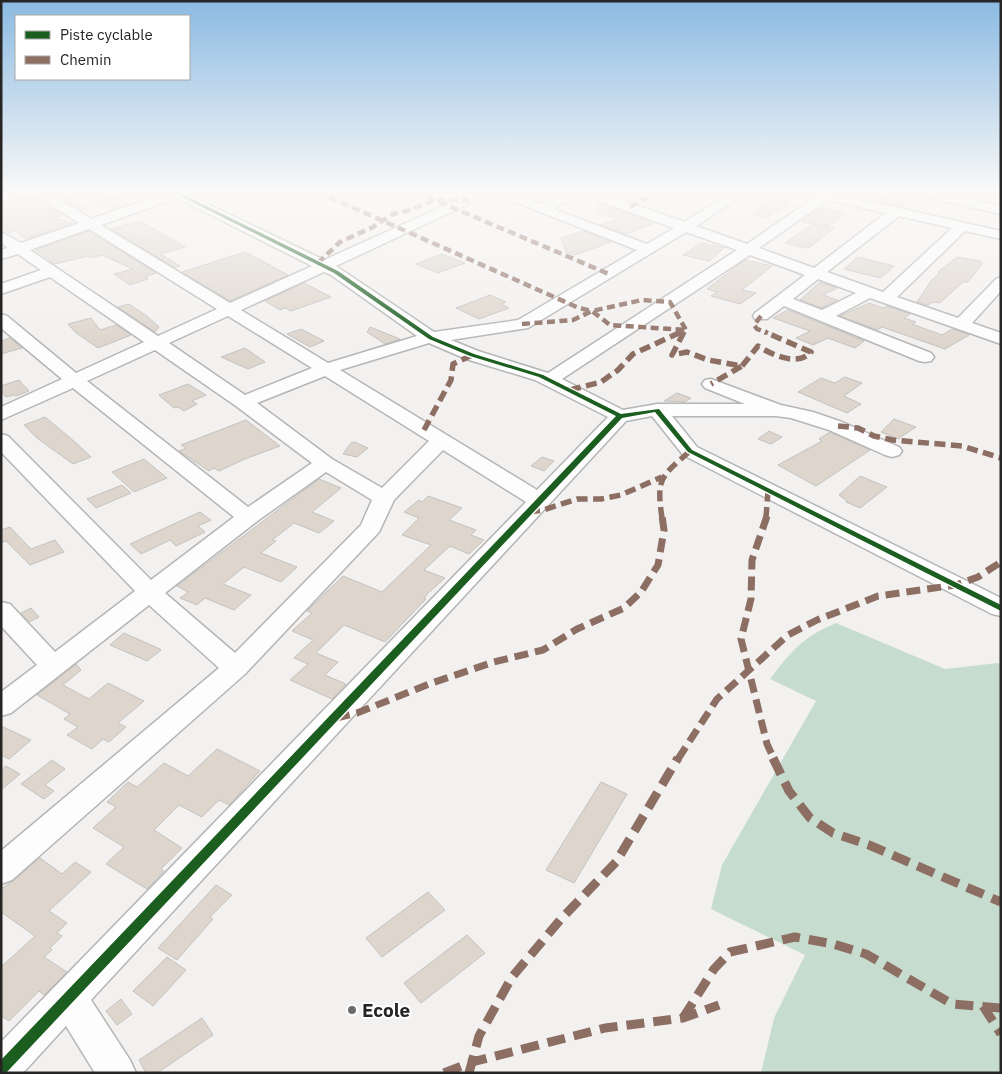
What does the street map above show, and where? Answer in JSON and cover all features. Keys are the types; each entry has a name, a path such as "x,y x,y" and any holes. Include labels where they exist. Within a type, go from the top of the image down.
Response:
{"street":[{"path":"11,242 158,342 325,463 384,498"},
{"path":"1,255 39,242"},
{"path":"118,242 540,501"},
{"path":"276,242 336,272 430,338 472,355 549,380 620,416 656,410 776,410 797,413 838,426 892,451"},
{"path":"1,414 376,242"},
{"path":"628,242 648,250"},
{"path":"243,402 324,370 398,346 430,338 522,324 563,302 661,242"},
{"path":"730,242 1001,339"},
{"path":"549,380 760,242"},
{"path":"761,316 857,242"},
{"path":"886,298 946,242"},
{"path":"1,289 52,271"},
{"path":"962,324 998,288"},
{"path":"823,316 870,292"},
{"path":"782,300 925,357"},
{"path":"1,319 74,380 248,517"},
{"path":"711,384 776,410"},
{"path":"656,410 690,451 1001,608"},
{"path":"1,1069 620,416"},
{"path":"1,440 149,592 236,668"},
{"path":"1,870 236,668 371,527 384,498 441,441"},
{"path":"1,706 248,517 325,463"},
{"path":"1,610 53,666"},
{"path":"69,998 117,1073"}],"green space":[{"path":"836,623 945,669 998,663 1001,665 1001,1073 761,1073 774,1018 805,955 711,909 722,865 816,701 770,679 785,660 806,639"}],"building":[{"path":"58,242 107,242 156,273 145,277 148,279 130,285 114,274 133,269 102,255 90,258 87,256 55,264 36,250"},
{"path":"133,242 177,242 185,247 160,254 180,266 174,267"},
{"path":"562,242 611,242 575,255 566,252"},
{"path":"786,242 816,242 806,248 785,243"},
{"path":"702,243 724,248 709,261 683,255"},
{"path":"245,252 288,275 230,301 182,272"},
{"path":"442,254 465,263 438,273 416,264"},
{"path":"858,257 894,266 881,278 844,269"},
{"path":"957,257 983,263 968,282 963,282 940,303 934,302 927,305 917,302 931,281 940,273 938,272"},
{"path":"745,260 772,266 742,290 756,293 740,304 711,296 717,292 707,289"},
{"path":"820,282 837,288 823,295 837,300 822,308 800,300"},
{"path":"304,283 331,297 291,311 285,308 280,310 265,301"},
{"path":"490,295 506,302 501,304 509,308 479,319 456,308"},
{"path":"869,303 883,308 887,306 910,314 904,318 916,322 912,324 942,335 952,329 969,335 945,349 882,327 878,330 840,316"},
{"path":"129,304 159,327 155,332 118,307"},
{"path":"788,310 864,341 855,348 828,338 813,345 796,338 810,331 773,318"},
{"path":"91,318 100,330 116,325 131,335 98,348 75,332 68,324"},
{"path":"370,327 400,339 385,344 367,332"},
{"path":"301,329 324,341 310,347 287,334"},
{"path":"10,338 22,348 1,354 1,341"},
{"path":"245,348 265,362 248,369 221,357"},
{"path":"845,377 862,383 844,396 861,404 847,413 798,392 821,378 835,383"},
{"path":"19,380 29,391 16,396 6,397 1,392 1,386"},
{"path":"188,384 206,395 192,401 197,404 184,411 178,407 174,408 159,395"},
{"path":"677,393 691,398 685,402 664,401"},
{"path":"45,417 91,457 73,464 37,438 24,425"},
{"path":"894,419 916,427 898,439 881,432"},
{"path":"246,420 280,446 219,471 214,468 209,471 179,451 186,448 181,445"},
{"path":"769,431 782,437 771,444 758,439"},
{"path":"830,432 870,450 816,486 778,465 822,441 819,439"},
{"path":"355,442 368,448 357,457 343,454 351,443"},
{"path":"542,457 554,461 544,471 531,466"},
{"path":"144,459 167,478 134,492 112,472"},
{"path":"860,476 887,487 860,508 846,502 839,495"},
{"path":"319,479 341,488 312,512 334,521 319,533 294,523 272,540 276,541 261,553 297,567 281,582 244,567 223,584 251,595 234,610 205,598 197,605 180,598 188,592 177,586"},
{"path":"122,485 131,493 96,508 87,499"},
{"path":"428,496 462,508 449,520 476,530 471,535 484,540 469,554 450,546 424,570 445,578 427,594 424,599 426,599 385,642 344,625 316,653 338,662 325,675 346,684 332,699 290,680 308,664 294,658 313,640 292,631 312,613 307,611 320,598 343,576 382,592 431,545 402,535 419,518 404,512 419,500 422,502"},
{"path":"200,512 211,520 198,526 205,532 176,546 170,540 141,554 130,544"},
{"path":"10,527 31,549 55,540 64,552 30,565 6,541 1,543 1,530"},
{"path":"31,608 39,617 29,622 21,613"},
{"path":"124,633 161,650 147,661 110,645"},
{"path":"76,664 81,670 63,685 89,699 108,683 144,701 118,723 126,727 109,742 103,739 92,749 67,735 78,727 64,719 70,714 37,695"},
{"path":"1,726 31,740 9,759 1,755"},
{"path":"217,749 260,771 229,805 219,800 202,817 179,805 154,830 182,848 161,869 164,871 147,889 106,864 124,847 93,828 116,807 107,802 128,782 137,787 164,763 188,776"},
{"path":"52,760 65,769 45,785 54,791 44,799 21,784"},
{"path":"6,766 20,774 1,790 1,770"},
{"path":"601,782 627,794 574,883 546,870"},
{"path":"40,858 62,874 75,862 91,872 49,911 67,923 57,933 62,936 50,948 52,950 44,957 67,972 44,995 39,991 9,1021 1,1016 1,967 35,936 1,912 1,889"},
{"path":"216,885 232,895 210,917 213,919 177,960 158,948"},
{"path":"428,892 445,910 382,957 366,938"},
{"path":"467,935 485,953 421,1003 404,983"},
{"path":"167,957 186,970 153,1006 133,991"},
{"path":"121,999 132,1014 117,1025 106,1011"},
{"path":"202,1018 213,1035 157,1073 146,1073 139,1060"}],"marked path":[{"path":"318,263 340,242"},
{"path":"431,242 579,308 592,311 610,325 686,330 678,341 672,355 687,352 708,360 742,366 711,384"},
{"path":"534,242 609,274"},
{"path":"522,324 573,320 592,311 642,300 670,302 686,330 633,354 618,370 601,382 570,390"},
{"path":"742,366 758,346 774,354 795,359 805,358 811,352 757,329 754,325 761,316"},
{"path":"424,430 451,380 453,364 472,355"},
{"path":"838,426 858,428 874,436 893,440 962,446 1001,458"},
{"path":"336,718 357,713 429,684 494,662 543,650 577,629 624,608 641,592 658,565 664,530 659,497 662,477 690,451"},
{"path":"529,512 543,510 577,499 601,499 621,495 662,477"},
{"path":"768,491 768,511 752,560 751,599 741,639 767,744 789,791 810,818 833,833 869,845 1001,902"},
{"path":"469,1073 479,1036 512,977 561,919 616,862 693,733 717,699 788,635 817,620 878,596 956,585 978,577 1001,562"},
{"path":"683,1018 714,969 730,952 795,937 833,944 866,954 952,1004 1001,1008"},
{"path":"444,1073 472,1062 605,1028 683,1018 719,1005"},
{"path":"983,1006 1001,1034"}],"cycle path":[{"path":"275,242 336,272 431,338 472,355 541,376 620,416 657,410 690,451 1001,608"},
{"path":"1,1069 620,416"}],"place":[{"name":"Ecole","path":"352,1010"}]}
